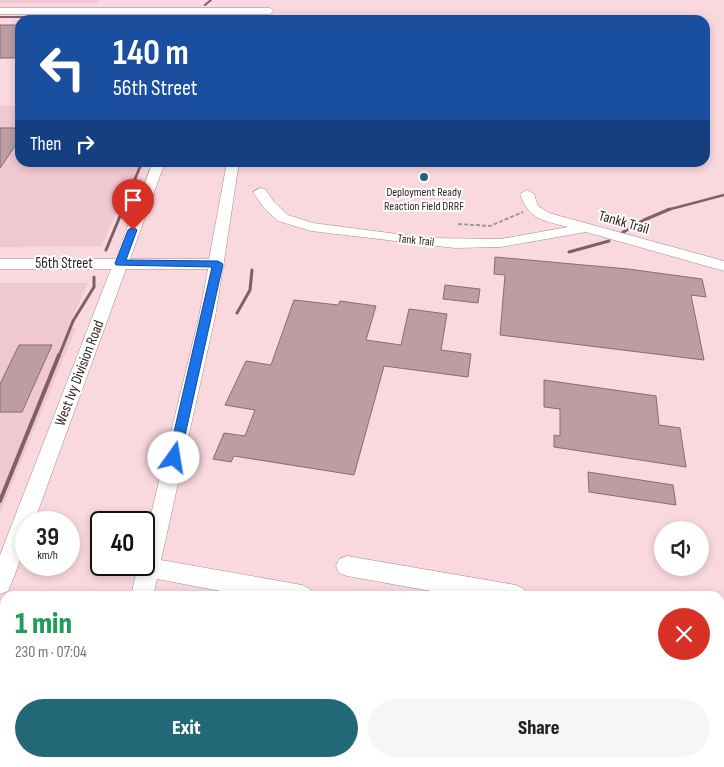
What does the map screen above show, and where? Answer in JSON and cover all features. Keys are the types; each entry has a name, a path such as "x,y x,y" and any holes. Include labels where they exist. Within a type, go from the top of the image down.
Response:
{"street":[{"path":"215,15 221,0"},
{"path":"0,11 216,11 268,15 272,0"},
{"name":"West Ivy Division Road","path":"0,584 157,167"},
{"path":"155,538 218,264 232,167"},
{"name":"Tank Trail","path":"260,192 269,205 283,218 311,227 428,242 455,244 501,243 584,228"},
{"path":"527,194 532,208"},
{"name":"Tankk Trail","path":"532,208 544,216 724,266"},
{"name":"56th Street","path":"0,264 218,264"},
{"path":"347,566 488,591"},
{"path":"155,569 274,591"},
{"path":"143,591 146,576"}],"path":[{"path":"458,224 490,226 532,208"}],"shaded area":[{"path":"0,0 98,0 96,3 0,3"},
{"path":"0,106 15,106 15,167 142,167 125,211 117,211 102,246 0,247"},
{"path":"0,283 88,283 68,327 76,328 0,513"}],"building":[{"path":"0,25 15,25 15,58 0,58"},
{"path":"0,128 15,128 15,146 0,168"},
{"path":"495,257 628,269 702,279 706,297 691,295 704,360 500,335 505,275 494,274"},
{"path":"445,285 480,289 478,303 443,299"},
{"path":"294,300 338,305 340,301 376,306 366,340 401,345 409,309 447,314 441,350 471,354 468,377 384,366 354,475 234,456 231,462 213,459 224,433 245,436 255,410 225,405 246,361 271,365"},
{"path":"19,345 52,345 22,412 0,412 0,384"},
{"path":"544,380 656,396 659,425 680,428 686,467 554,447 554,435 560,436 560,409 544,407"},
{"path":"588,472 673,485 676,505 589,492"}],"waterway":[{"path":"205,5 211,0"},
{"path":"0,17 15,17"},
{"path":"122,210 140,167"},
{"path":"669,210 724,195"},
{"path":"106,250 123,209"},
{"path":"620,234 644,220 669,210"},
{"path":"569,252 609,241"},
{"path":"237,313 250,290 252,270"},
{"path":"59,356 73,321 94,287 94,277"},
{"path":"0,501 59,355"}],"place":[{"name":"Deployment Ready Reaction Field DRRF","path":"424,177"}],"route":[{"path":"133,230 120,263 218,264 174,458"}]}
